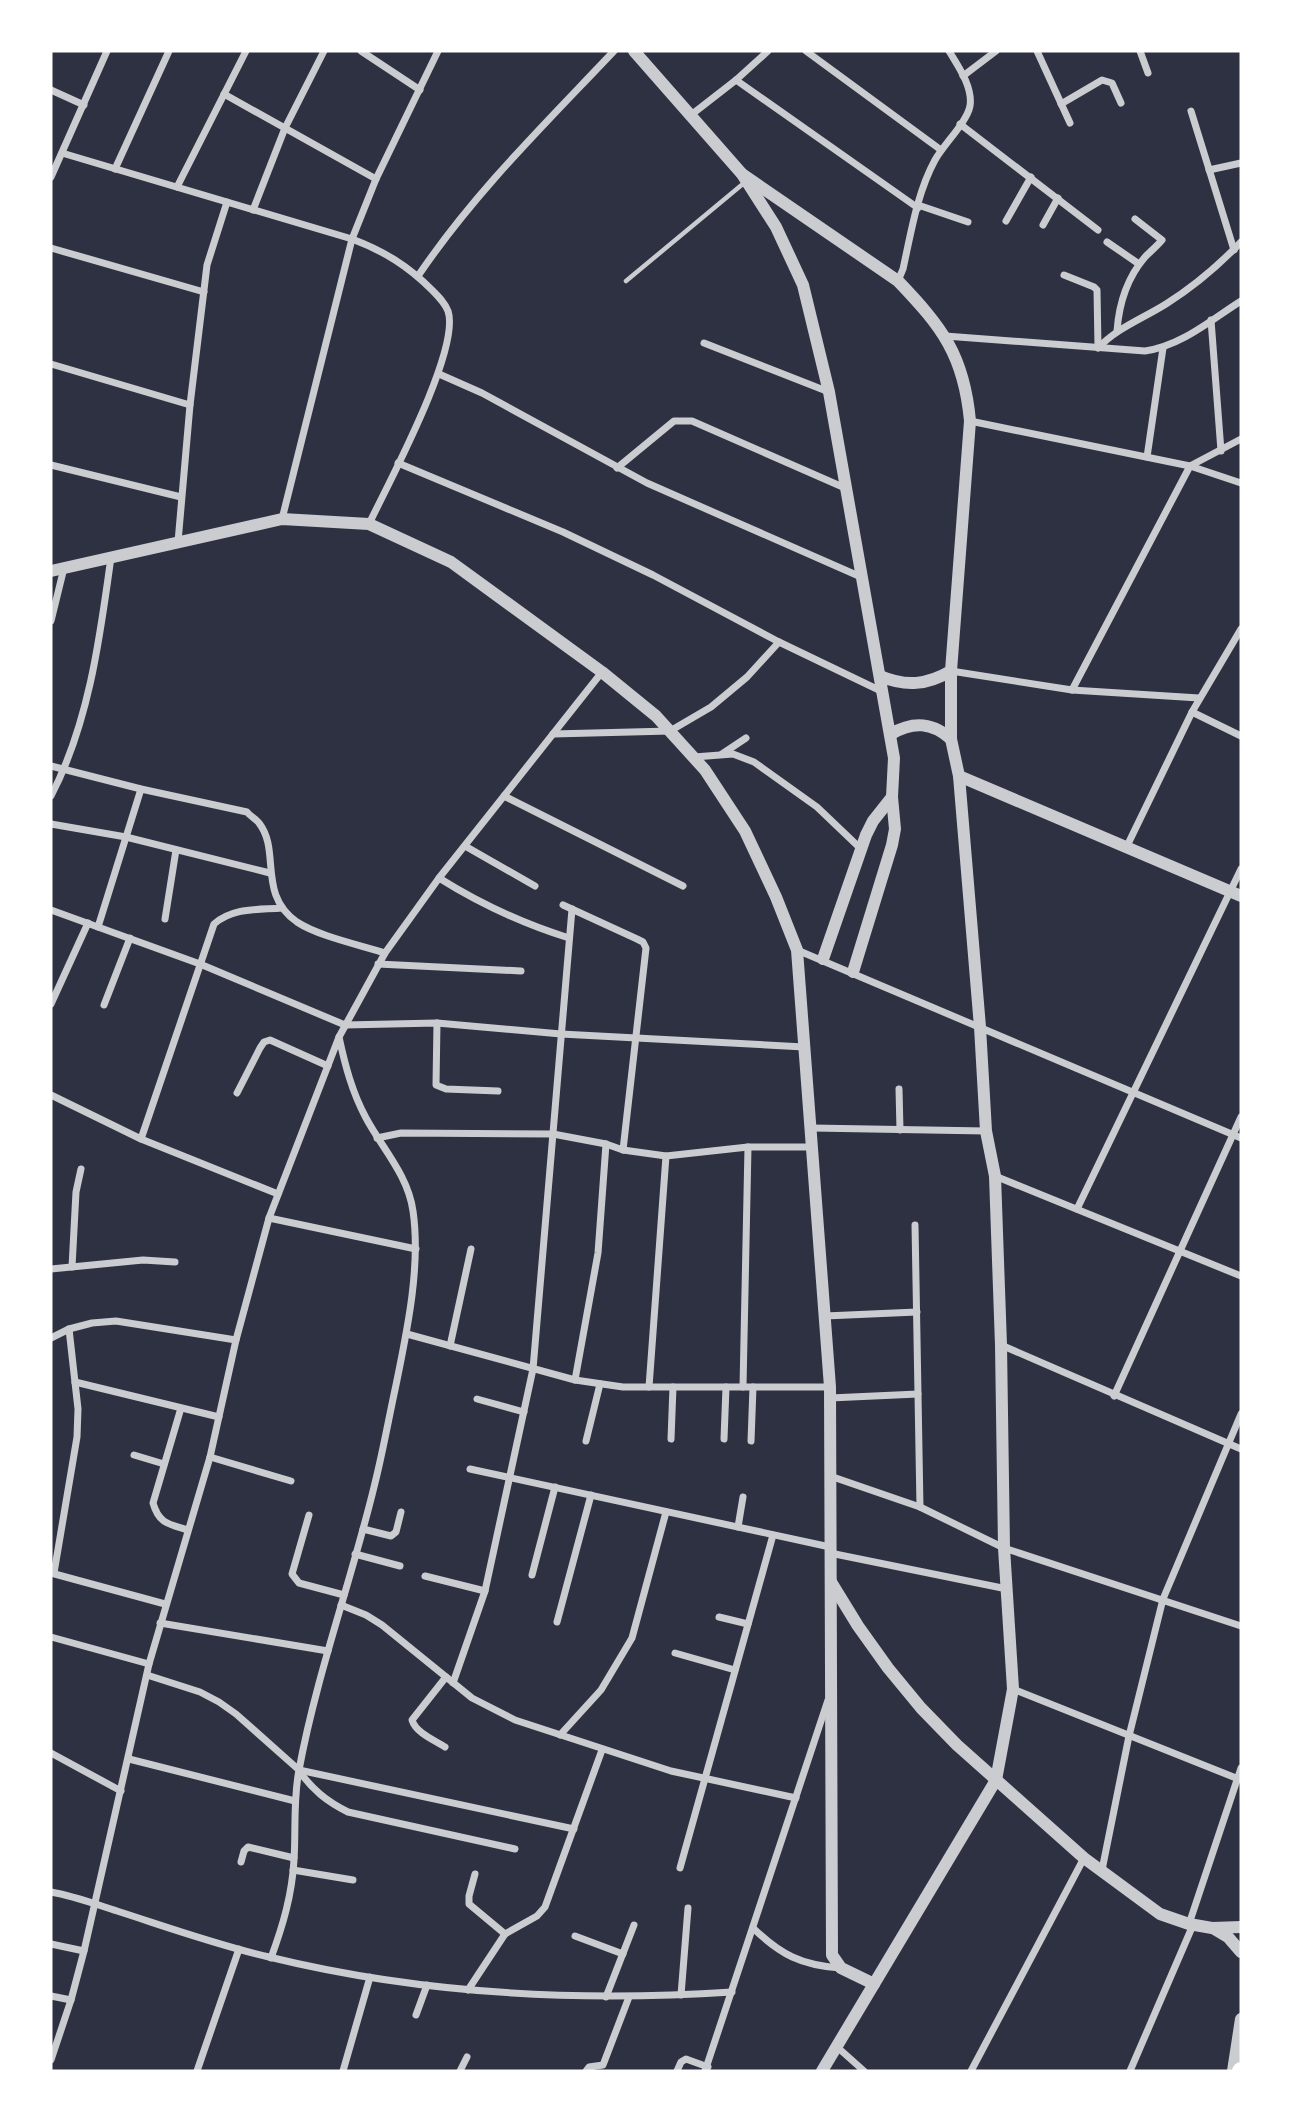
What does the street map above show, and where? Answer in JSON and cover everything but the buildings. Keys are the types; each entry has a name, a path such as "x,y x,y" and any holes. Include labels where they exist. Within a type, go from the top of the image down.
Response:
{"street":[{"path":"52,171 107,51"},
{"path":"116,169 169,51"},
{"path":"177,187 246,51"},
{"path":"253,210 285,128 324,51"},
{"path":"361,51 420,90"},
{"path":"282,519 352,239 376,179 438,51"},
{"path":"418,276 446,234 478,194 614,51"},
{"path":"634,51 744,178 776,227 803,285 829,392 894,758 892,797 895,829 892,845 853,972"},
{"path":"691,115 768,51"},
{"path":"806,51 941,150"},
{"path":"898,281 923,188 941,150 970,105 969,91 949,51"},
{"path":"963,76 996,51"},
{"path":"1037,51 1070,123"},
{"path":"1140,51 1148,73"},
{"path":"736,80 918,206 968,222"},
{"path":"1062,104 1102,80 1112,83 1121,103"},
{"path":"51,90 84,105"},
{"path":"224,94 376,179"},
{"path":"1191,111 1234,250"},
{"path":"960,124 1098,230"},
{"path":"62,153 352,239 388,255 418,276 442,300 450,320 439,374 369,524"},
{"path":"1209,170 1241,163"},
{"path":"1006,221 1031,177"},
{"path":"744,178 898,281 945,336 959,363 965,382 970,421 951,671 951,739 959,776 986,1131 995,1176 1004,1548 1013,1689 996,1780 822,2071"},
{"path":"1043,225 1058,198"},
{"path":"178,542 190,405 207,265 227,202"},
{"path":"1117,331 1122,297 1139,264 1162,239 1135,219"},
{"path":"1107,242 1139,264"},
{"path":"1098,348 1117,331 1166,304 1241,242"},
{"path":"51,247 204,292"},
{"path":"1064,275 1097,290 1098,348"},
{"path":"945,336 1146,351 1163,348 1241,301"},
{"path":"1211,320 1222,451"},
{"path":"704,342 829,392"},
{"path":"1147,457 1163,348"},
{"path":"51,364 190,405"},
{"path":"439,374 482,393 617,468 861,577"},
{"path":"617,468 674,421 683,419 845,488"},
{"path":"970,421 1190,466 1241,483"},
{"path":"1072,690 1190,466 1241,439"},
{"path":"398,463 563,532 883,692"},
{"path":"51,465 181,496"},
{"path":"51,621 57,570 282,519 369,524 451,562 602,672 656,716 705,770 745,831 797,950 806,1047 830,1392 832,1955 841,1968"},
{"path":"51,796 64,769 85,700 101,629 111,557"},
{"path":"1127,846 1199,698 1240,633"},
{"path":"553,734 670,731 711,707 747,677 779,642"},
{"path":"880,676 909,684 931,681 951,671 1072,690 1199,698"},
{"path":"51,2060 84,1951 149,1664 210,1457 236,1340 269,1218 328,1066 345,1025 385,953 439,878 602,672"},
{"path":"1192,712 1241,736"},
{"path":"891,734 915,724 929,725 941,730 951,739"},
{"path":"721,755 746,738"},
{"path":"693,757 733,754 754,762 817,807 861,849"},
{"path":"51,766 247,812 260,824 266,841 274,891 282,908 298,922 316,930 385,953"},
{"path":"959,776 1236,893"},
{"path":"98,927 141,789"},
{"path":"504,796 683,886"},
{"path":"823,960 861,849 873,821 892,797"},
{"path":"51,824 126,838 270,873"},
{"path":"465,846 535,886"},
{"path":"165,919 176,850"},
{"path":"1077,1209 1132,1093 1236,893 1241,869"},
{"path":"439,878 523,923 569,938"},
{"path":"563,905 643,942 646,948 623,1150"},
{"path":"141,1139 215,924 223,916 234,912 282,908"},
{"path":"453,1683 485,1591 533,1369 572,909"},
{"path":"51,920 53,910 200,964 345,1025 437,1023 561,1034 806,1047"},
{"path":"51,1004 88,923"},
{"path":"104,1005 130,938"},
{"path":"797,950 1237,1136"},
{"path":"378,964 521,971"},
{"path":"437,1023 436,1085 446,1089 498,1091"},
{"path":"271,1958 283,1926 291,1892 299,1770 328,1651 375,1484 407,1334 416,1249 413,1209 400,1171 377,1138 353,1090 340,1037"},
{"path":"237,1093 260,1048 264,1042 270,1040 328,1066"},
{"path":"899,1089 900,1130"},
{"path":"51,1095 141,1139 278,1194"},
{"path":"1114,1396 1179,1251 1237,1136 1241,1117"},
{"path":"812,1128 986,1131"},
{"path":"377,1138 401,1133 553,1134 623,1150 666,1156 748,1147 813,1147"},
{"path":"575,1380 598,1253 606,1144"},
{"path":"743,1387 748,1147"},
{"path":"649,1387 666,1156"},
{"path":"72,1267 76,1192 81,1169"},
{"path":"995,1176 1241,1276"},
{"path":"269,1218 416,1249"},
{"path":"915,1225 920,1507"},
{"path":"450,1346 471,1249"},
{"path":"51,1269 142,1260 175,1262"},
{"path":"825,1316 917,1312"},
{"path":"51,1338 69,1329 116,1321 236,1340"},
{"path":"69,1329 77,1437 52,1573 165,1604"},
{"path":"407,1334 575,1380 600,1384 918,1394"},
{"path":"1001,1345 1241,1449"},
{"path":"75,1382 219,1417"},
{"path":"586,1441 600,1384"},
{"path":"671,1439 673,1387"},
{"path":"724,1439 726,1387"},
{"path":"751,1441 753,1387"},
{"path":"477,1399 524,1412"},
{"path":"181,1408 153,1503 157,1516 167,1524 188,1530"},
{"path":"1102,1871 1129,1736 1163,1599 1241,1414"},
{"path":"134,1455 164,1464"},
{"path":"210,1457 291,1481"},
{"path":"470,1469 1007,1589"},
{"path":"830,1476 920,1507 1004,1548 1241,1626"},
{"path":"532,1575 555,1487"},
{"path":"557,1622 591,1495"},
{"path":"738,1527 743,1497"},
{"path":"560,1735 601,1690 632,1638 666,1512"},
{"path":"363,1529 394,1535 401,1513"},
{"path":"309,1515 292,1574 299,1583 344,1595"},
{"path":"680,1868 773,1535"},
{"path":"355,1554 400,1566"},
{"path":"425,1576 485,1591"},
{"path":"831,1581 858,1626 921,1708 957,1745 1084,1858 1160,1914 1191,1925 1212,1928 1241,1927"},
{"path":"341,1605 382,1625 453,1683 493,1710 602,1750 705,1779 796,1798"},
{"path":"719,1616 748,1624"},
{"path":"160,1623 328,1651"},
{"path":"51,1637 149,1664"},
{"path":"675,1653 735,1670"},
{"path":"147,1675 200,1692 219,1702 299,1770 311,1788 328,1802 348,1811 515,1849"},
{"path":"444,1747 414,1726 412,1720 446,1677"},
{"path":"1013,1689 1240,1779"},
{"path":"677,2071 681,2062 686,2059 707,2069 831,1690"},
{"path":"468,1990 505,1934 537,1916 545,1908 602,1750"},
{"path":"51,1753 121,1791"},
{"path":"129,1759 295,1801"},
{"path":"1130,2071 1191,1925 1240,1779 1241,1768"},
{"path":"299,1770 574,1829"},
{"path":"241,1862 248,1847 294,1858"},
{"path":"971,2071 1084,1858"},
{"path":"293,1870 353,1880"},
{"path":"475,1874 469,1904 505,1934"},
{"path":"51,1892 271,1958 370,1977 468,1990 606,1997 732,1992"},
{"path":"681,1995 688,1908"},
{"path":"606,1997 634,1926"},
{"path":"753,1928 771,1945 792,1958 816,1966 841,1968 874,1984"},
{"path":"1212,1928 1228,1937 1241,1952"},
{"path":"575,1936 623,1954"},
{"path":"51,1944 84,1951"},
{"path":"197,2071 239,1949"},
{"path":"343,2071 370,1977"},
{"path":"416,2015 428,1985"},
{"path":"51,1996 71,2000"},
{"path":"586,2071 589,2067 603,2065 629,1997"},
{"path":"1233,2071 1241,2018"},
{"path":"836,2046 864,2071"},
{"path":"460,2071 467,2057"}],"lane":[{"path":"626,281 744,178"}]}
